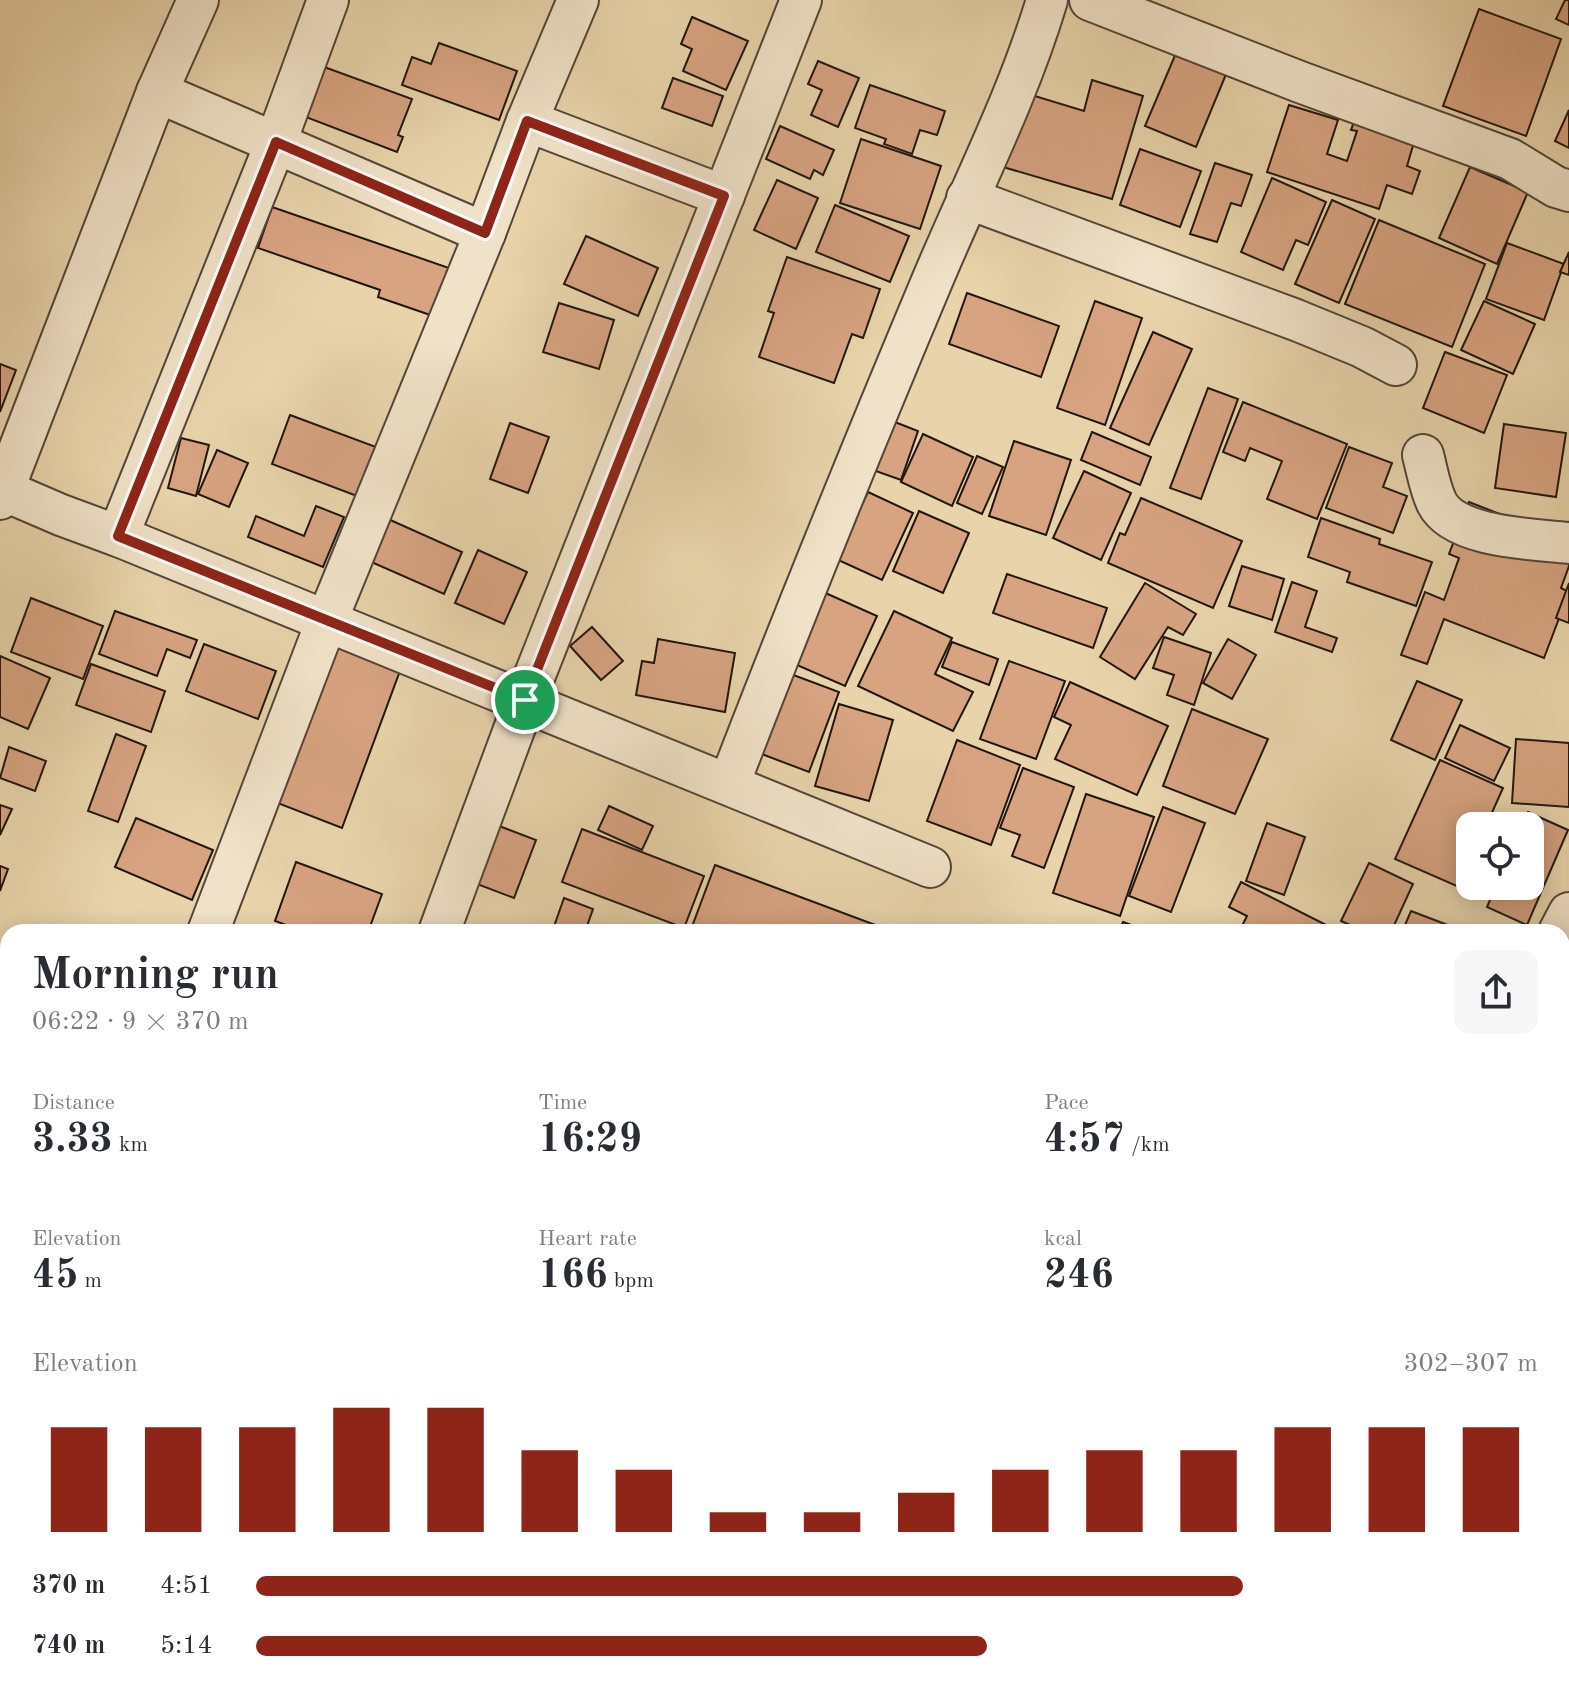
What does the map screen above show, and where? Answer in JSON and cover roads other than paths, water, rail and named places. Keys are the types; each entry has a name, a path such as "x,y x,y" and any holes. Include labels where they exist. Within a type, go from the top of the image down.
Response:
{"street":[{"path":"198,0 157,92 2,494 118,536 327,620 930,867"},
{"path":"118,536 276,142 328,0"},
{"path":"211,924 327,620 578,0"},
{"path":"442,924 525,700 801,0"},
{"path":"729,784 820,548 1020,80 1047,0"},
{"path":"1090,0 1510,159 1556,187 1569,191"},
{"path":"157,92 485,233"},
{"path":"527,121 724,196"},
{"path":"967,198 1296,320 1362,347 1396,365"},
{"path":"1423,455 1437,504 1455,521 1473,529 1519,538 1569,543"}]}
